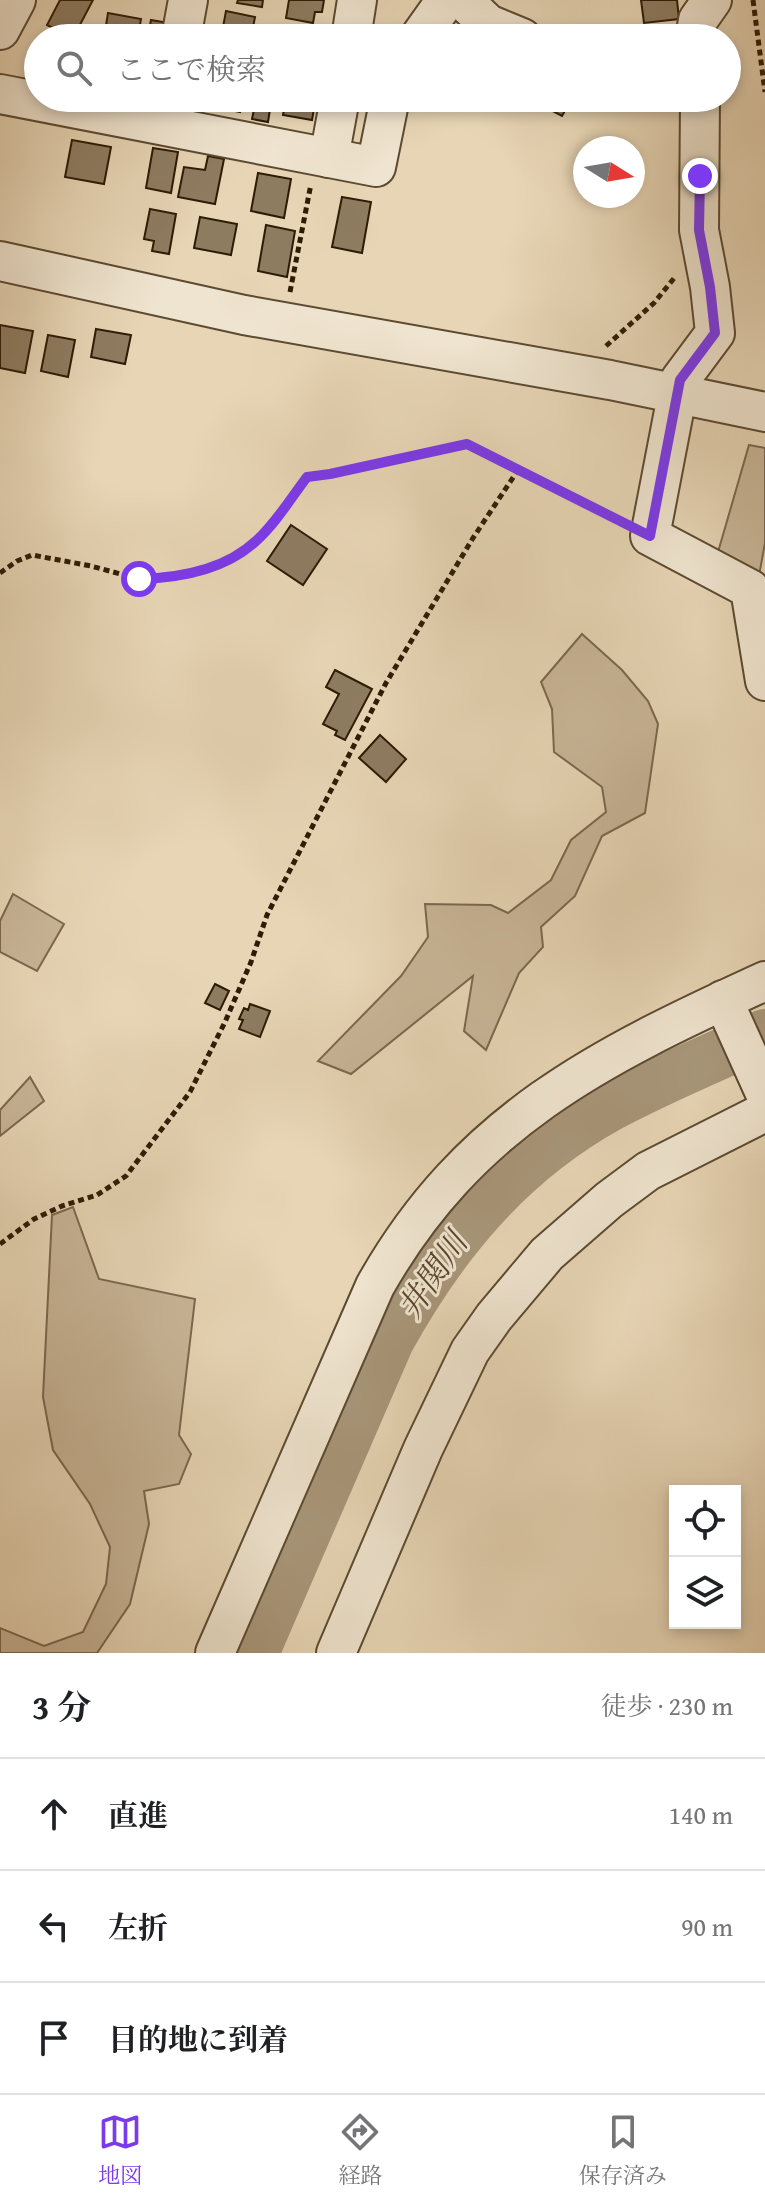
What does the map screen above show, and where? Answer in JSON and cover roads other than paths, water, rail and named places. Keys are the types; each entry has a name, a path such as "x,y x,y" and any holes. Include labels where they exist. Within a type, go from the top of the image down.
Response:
{"street":[{"path":"0,30 16,0"},
{"path":"184,24 188,0"},
{"path":"353,24 357,0"},
{"path":"429,24 446,0"},
{"path":"463,0 488,24"},
{"path":"697,24 712,0"},
{"path":"0,94 24,97"},
{"path":"169,112 323,157 376,167 387,112"},
{"path":"323,157 336,112"},
{"path":"700,112 699,230 715,333 680,380 650,536 750,589 765,681"},
{"path":"0,261 284,322 566,372 765,412"},
{"path":"215,1653 358,1322 394,1252 416,1220 466,1162 550,1094 616,1052 725,1004 765,981"},
{"path":"725,1004 761,1084"},
{"path":"336,1653 423,1449 470,1351 494,1317 547,1254 609,1200 648,1171 765,1112"}],"waterway":[{"name":"井関川","path":"254,1653 389,1341 456,1238 510,1179 573,1129 647,1088 765,1034"}]}
